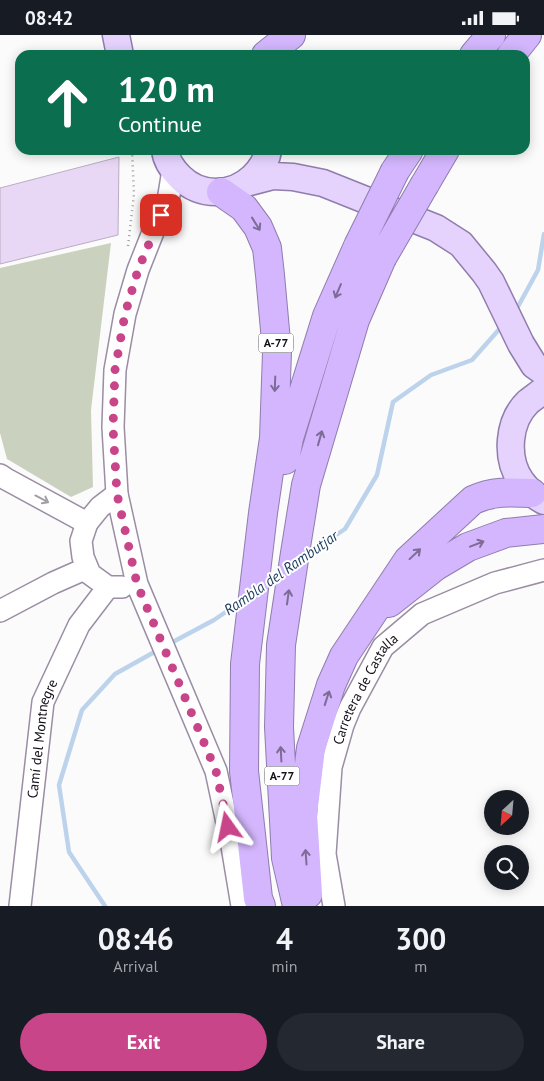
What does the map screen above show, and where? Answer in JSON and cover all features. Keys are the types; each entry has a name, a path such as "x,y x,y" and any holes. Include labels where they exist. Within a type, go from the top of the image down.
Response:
{"highway":[{"path":"272,50 291,35"},
{"path":"478,50 491,35"},
{"path":"514,50 527,35"},
{"name":"A-77","path":"261,906 258,898 244,771 262,656 295,553 306,485 355,320 382,258 442,155"},
{"name":"A-77","path":"269,512 289,438 327,317 358,247 402,160"},
{"name":"A-77","path":"221,192 244,208 258,227 267,248 277,352 262,656 255,724 262,825 274,906"},
{"path":"310,906 303,814 311,748 332,685 344,656 408,560 473,500 484,495 509,492 538,497"},
{"path":"366,622 436,566 468,547 506,533 544,529"},
{"name":"A-77","path":"262,656 279,727 286,857 298,906"}],"main road":[{"path":"246,183 259,171 267,155"},
{"path":"284,155 294,165 323,183 436,228 461,244 491,283 520,344 534,365 544,372"},
{"path":"173,176 196,189 208,192 234,189 246,183 273,176 293,177 323,183"},
{"path":"520,344 536,396 518,416 512,432 510,449 521,481 538,497"}],"street":[{"path":"173,176 138,270 125,314 115,370 113,427 117,494 137,584 216,771 232,845 242,906"},
{"path":"0,475 87,523"},
{"path":"117,494 100,507 87,523 81,541 83,557 90,574 108,587 125,587 137,584"},
{"path":"0,611 52,583 87,568"},
{"name":"Carretera de Castalla","path":"334,906 325,854 331,767 350,708 383,647 422,614 495,583 544,570"},
{"name":"Camí del Montnegre","path":"20,906 43,702 79,625 108,587"}],"green space":[{"path":"111,243 91,410 93,487 71,497 7,459 0,433 0,268"}],"building":[{"path":"119,157 118,235 0,264 0,188"}],"waterway":[{"name":"Rambla del Rambutjar","path":"515,312 538,270 544,234"},
{"name":"Rambla del Rambutjar","path":"305,556 345,529 377,475 393,402 431,375 472,360 503,325"},
{"name":"Rambla del Rambutjar","path":"264,585 283,572"},
{"name":"Rambla del Rambutjar","path":"169,644 214,620 242,601"},
{"name":"Rambla del Rambutjar","path":"105,906 69,852 59,785 82,710 115,674 158,650"}],"route":[{"path":"161,215 138,270 125,314 115,370 113,427 117,494 137,584 216,771 228,827"}]}
